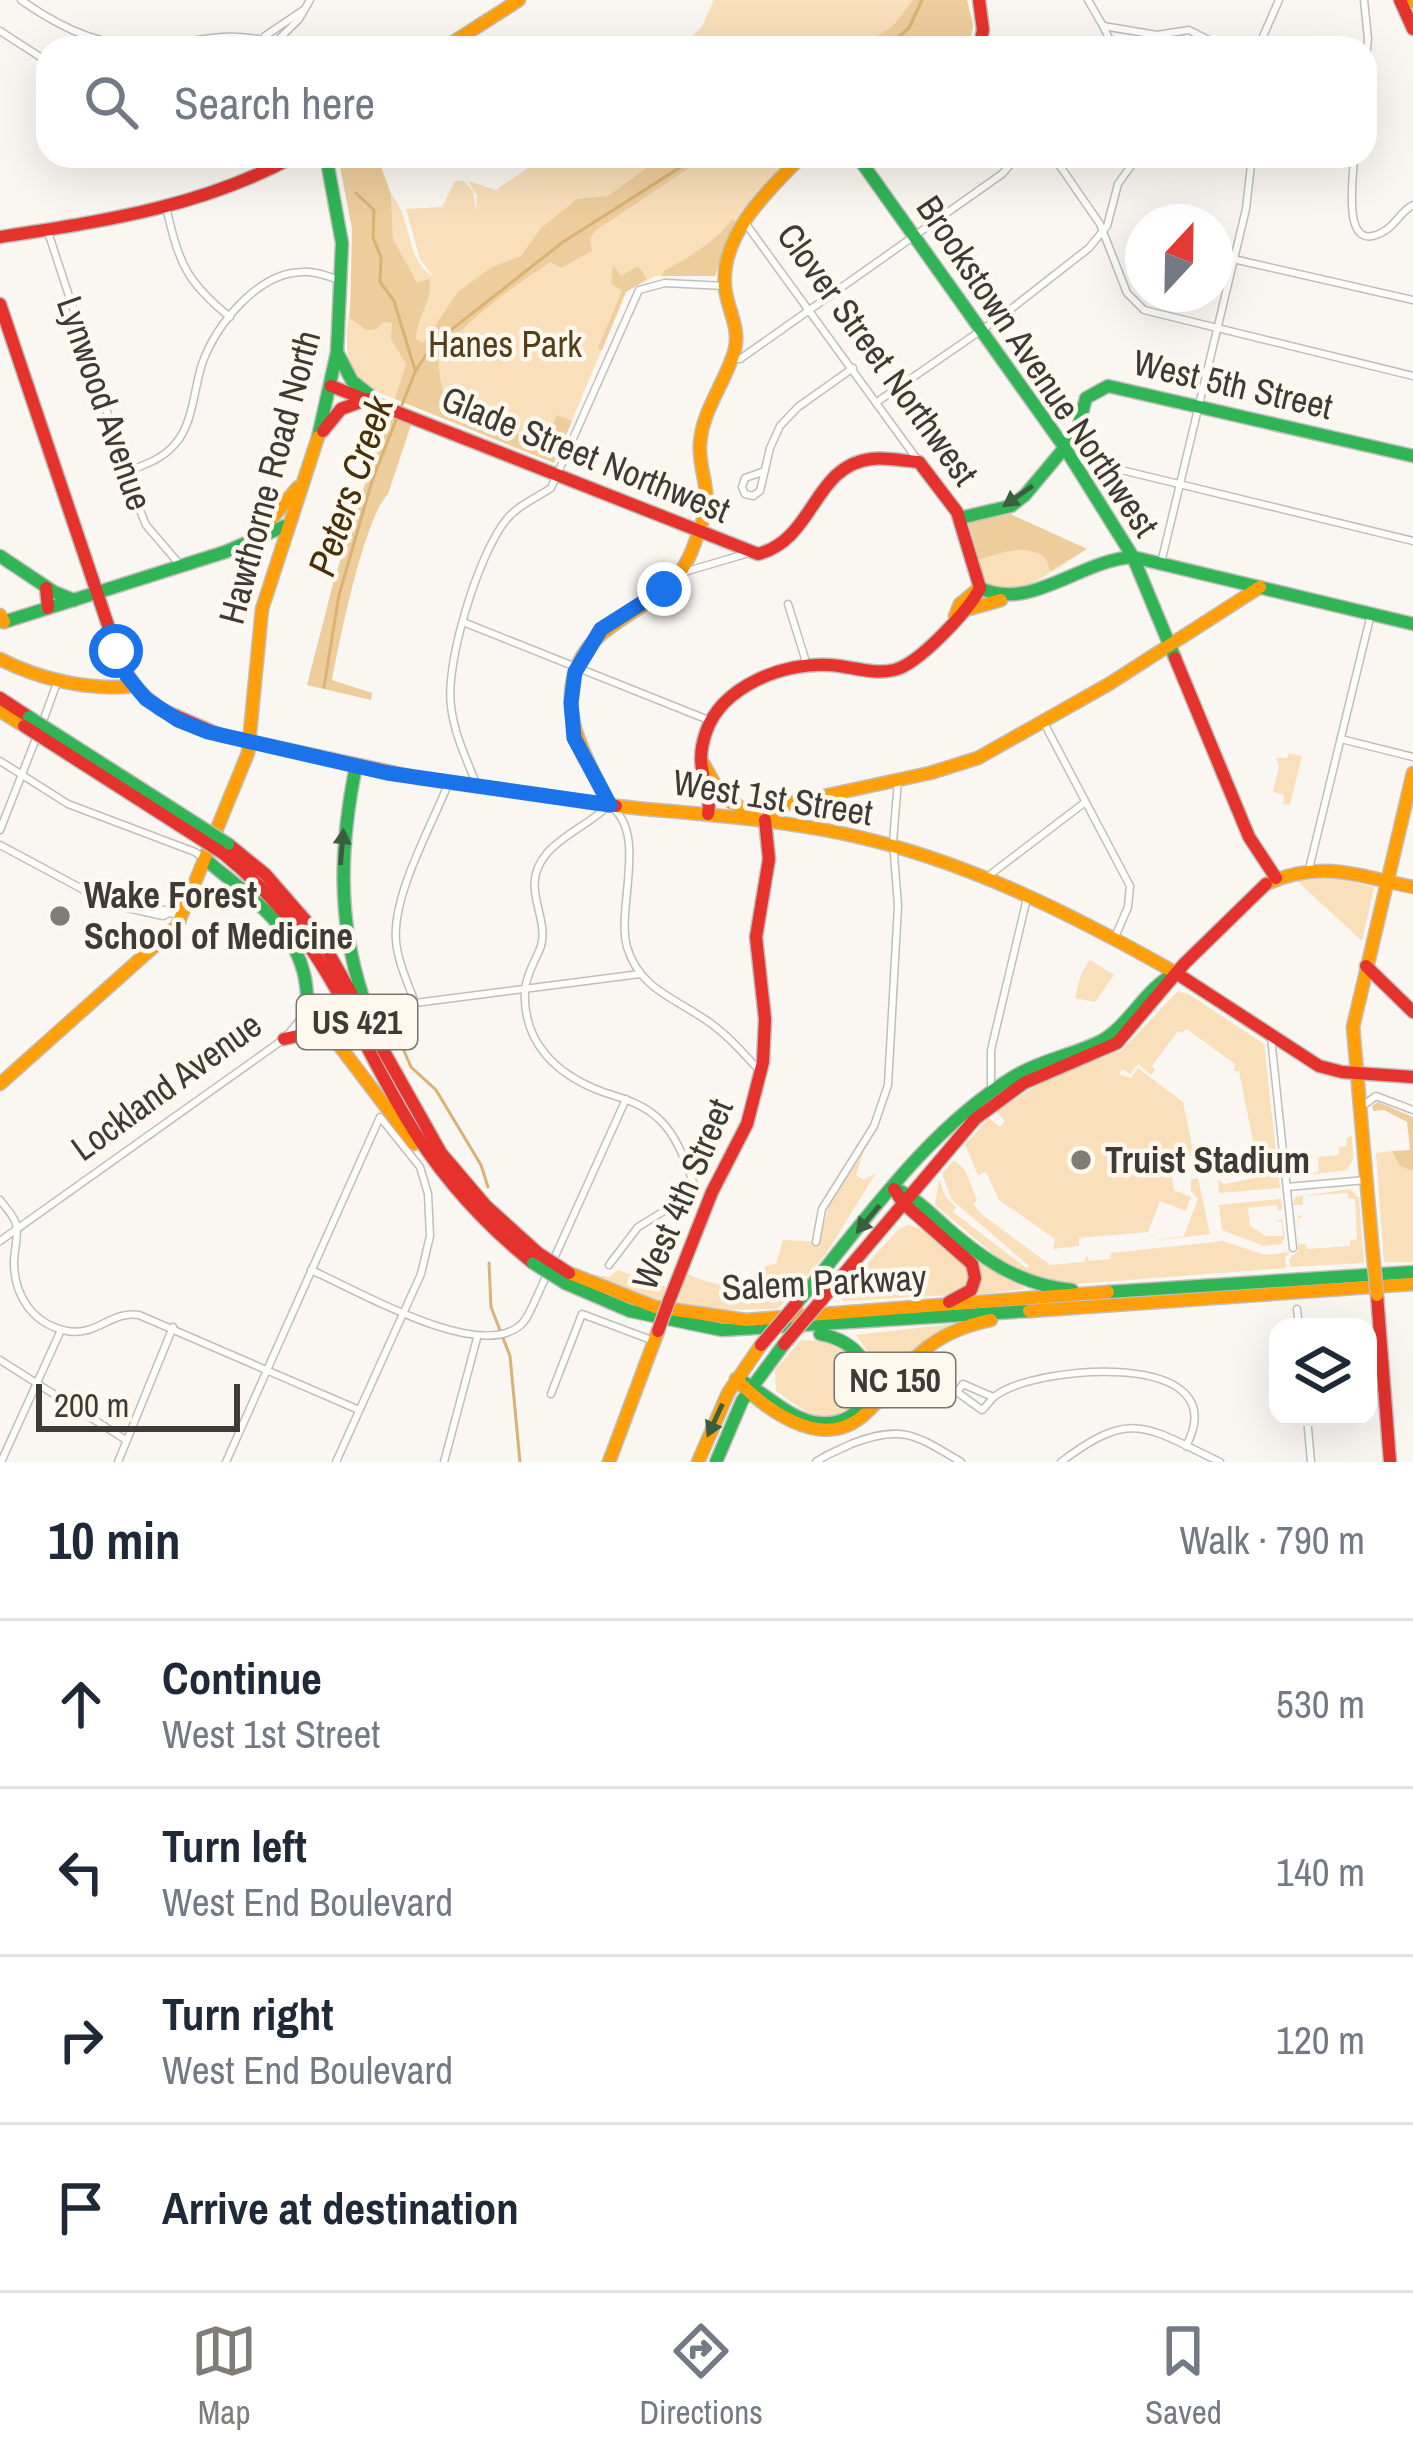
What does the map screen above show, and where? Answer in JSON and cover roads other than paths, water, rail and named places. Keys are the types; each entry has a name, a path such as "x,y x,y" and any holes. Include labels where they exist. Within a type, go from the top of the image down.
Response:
{"main road":[{"path":"463,36 519,0"},
{"path":"1400,0 1413,28"},
{"path":"982,2 982,36"},
{"path":"0,237 167,211 252,182 275,168"},
{"name":"Hawthorne Road North","path":"176,916 206,860 251,742 259,629 338,352 342,281 336,196 329,168"},
{"path":"610,805 574,738 571,703 577,667 601,629 652,598 680,574 708,505 700,439 731,359 736,326 725,286 731,247 792,168"},
{"name":"Brookstown Avenue Northwest","path":"866,168 1068,453 1133,556 1249,837 1276,878"},
{"path":"0,304 121,664 134,686 114,690 2,660 0,645"},
{"path":"338,352 352,381 387,406"},
{"name":"Glade Street Northwest","path":"331,386 752,553 771,552 794,537 820,491 842,469 871,459 919,462"},
{"name":"West 5th Street","path":"960,518 1011,506 1025,495 1068,453 1085,398 1100,387 1117,387 1413,456"},
{"path":"316,442 341,409 369,399"},
{"name":"Clover Street Northwest","path":"919,462 960,518 970,570 980,588"},
{"path":"252,541 302,482"},
{"path":"1,620 181,566 286,526"},
{"path":"0,556 74,600"},
{"path":"708,814 711,800 700,777 711,721 755,682 807,664 882,673 903,668 925,655 980,588 991,597 1027,595 1091,561 1133,556 1413,624"},
{"path":"1142,578 1159,563"},
{"path":"961,610 970,570"},
{"path":"44,585 48,608"},
{"path":"702,758 710,782 722,797 766,820 782,805 978,758 1044,723 1260,587"},
{"path":"961,610 989,606 1003,598"},
{"name":"West 1st Street","path":"134,686 178,720 356,766 610,805 766,820 893,847 987,877 1114,937 1319,1066 1413,1076"},
{"name":"Salem Parkway","path":"0,698 274,880 312,922 343,970 415,1113 445,1158 535,1258"},
{"name":"Salem Parkway","path":"0,711 226,849 314,943 406,1118 472,1207 535,1258 618,1308 672,1323 786,1337 1052,1309 1413,1284"},
{"path":"356,766 342,842 340,894 353,966 378,1029 378,1042"},
{"path":"1390,1462 1353,1027 1413,773"},
{"name":"West 4th Street","path":"609,1462 714,1189 747,1124 760,1071 765,1019 756,937 769,859 766,820"},
{"name":"Lockland Avenue","path":"206,860 295,944 308,970 307,1003"},
{"path":"716,1462 750,1388 786,1337 993,1103 1034,1077 1118,1042 1247,898 1276,878 1309,868 1413,886"},
{"path":"0,1084 158,945 176,916"},
{"path":"1365,965 1413,1012"},
{"path":"698,1462 736,1379 958,1117 1013,1076 1106,1039 1162,980 1176,974"},
{"path":"307,1003 447,1187 472,1207"},
{"path":"284,1039 311,1033 338,1044"},
{"path":"894,1188 1011,1276 1056,1290 1106,1288 1116,1293"},
{"path":"907,1199 965,1255 975,1273 964,1297 923,1308"},
{"name":"Salem Parkway","path":"567,1278 639,1304 710,1318 783,1319 1413,1271"},
{"name":"NC 150","path":"750,1388 806,1429 841,1430 861,1418 941,1338 974,1323 1044,1315 1052,1309"},
{"path":"736,1379 818,1423 842,1420 862,1403 871,1372 858,1348 833,1334 786,1337"}],"street":[{"path":"21,0 59,24 90,36"},
{"path":"282,36 310,0"},
{"path":"1088,0 1108,36"},
{"path":"1264,36 1280,0"},
{"path":"1364,0 1368,36"},
{"path":"267,36 302,11"},
{"path":"1103,26 1157,35 1179,30 1205,36"},
{"path":"0,32 36,54"},
{"path":"1199,32 1199,36"},
{"path":"206,36 228,36"},
{"path":"731,359 740,359 811,310 1007,168"},
{"path":"1061,168 1104,231 1127,293 1138,306 1413,376"},
{"path":"878,402 1078,257 1104,231 1118,184 1129,168"},
{"path":"1251,168 1233,259 1413,299"},
{"path":"1353,168 1351,219 1357,230 1381,233 1413,205"},
{"path":"167,211 182,267 202,293 230,316"},
{"name":"Clover Street Northwest","path":"746,224 919,462"},
{"name":"Lynwood Avenue","path":"47,230 146,525 181,566"},
{"path":"126,472 162,456 181,436 207,351 251,295 290,273 316,273 342,281"},
{"path":"477,786 449,690 462,622 501,526 521,506 551,488 634,296 652,284 725,286"},
{"path":"1159,563 1221,312"},
{"path":"0,346 16,343"},
{"path":"765,472 745,478 745,494 760,491 765,472 774,436 789,415 853,368"},
{"path":"1068,453 1413,541"},
{"name":"Glade Street Northwest","path":"680,574 752,553"},
{"path":"788,604 807,664"},
{"path":"1309,868 1371,614"},
{"path":"462,622 711,721"},
{"path":"0,830 60,677"},
{"path":"1044,723 1130,886 1128,907 1114,937"},
{"path":"1341,739 1413,758"},
{"path":"0,761 68,804 206,860"},
{"path":"816,1241 826,1201 874,1126 888,1085 898,906 893,847 898,780"},
{"path":"449,782 395,927 398,958 416,1004 640,974"},
{"path":"987,877 1086,802"},
{"path":"695,1186 672,1134 646,1108 575,1080 546,1059 532,1034 525,989 543,933 535,895 536,871 548,850 610,805 621,814 628,843 625,935 640,974 664,996 720,1030 760,1071"},
{"path":"0,844 77,890 116,907 176,916"},
{"path":"991,1089 992,1050 1028,894"},
{"name":"Lockland Avenue","path":"0,1241 284,1039 307,1003"},
{"path":"1271,1037 1293,1248"},
{"path":"992,1064 1013,1076"},
{"path":"1359,1110 1369,1097 1376,1096 1413,1110"},
{"path":"311,1270 454,1333 477,1337 507,1332 523,1322 534,1303 626,1099"},
{"path":"226,1462 380,1117 411,1153 428,1194 430,1236 426,1258 336,1462"},
{"path":"1286,1186 1366,1180"},
{"path":"695,1186 714,1189"},
{"path":"609,1265 638,1227 690,1195 695,1186"},
{"path":"0,1200 16,1223 15,1285 38,1318 61,1330 86,1332 126,1313 172,1327 359,1410"},
{"path":"1298,1309 1298,1318"},
{"path":"551,1394 582,1314 656,1336"},
{"path":"118,1462 172,1327"},
{"path":"1,1462 61,1330"},
{"path":"444,1462 477,1337"},
{"path":"0,1360 126,1440"},
{"path":"993,1397 969,1384 957,1392 982,1410 993,1397 1028,1384 1093,1372 1176,1383 1191,1399 1196,1414 1186,1446"},
{"path":"1308,1426 1311,1462"},
{"path":"1065,1459 1089,1439 1121,1427 1142,1429 1220,1462"},
{"path":"816,1462 855,1443 897,1431 961,1462"},
{"path":"1065,1459 1081,1462"}],"waterway":[{"name":"Peters Creek","path":"900,36 909,28 922,0"},
{"name":"Peters Creek","path":"324,687 339,595 372,481 415,372 433,344 563,242 679,168"},
{"path":"356,193 374,210 380,282 394,301 415,370"},
{"name":"Peters Creek","path":"392,1023 411,1067 436,1090 481,1165 488,1187"},
{"name":"Peters Creek","path":"489,1263 491,1307 510,1356 520,1462"}],"place":[{"name":"Wake Forest School of Medicine","path":"60,916"},
{"name":"Truist Stadium","path":"1081,1160"}],"park label":[{"name":"Hanes Park","path":"505,344"}]}
